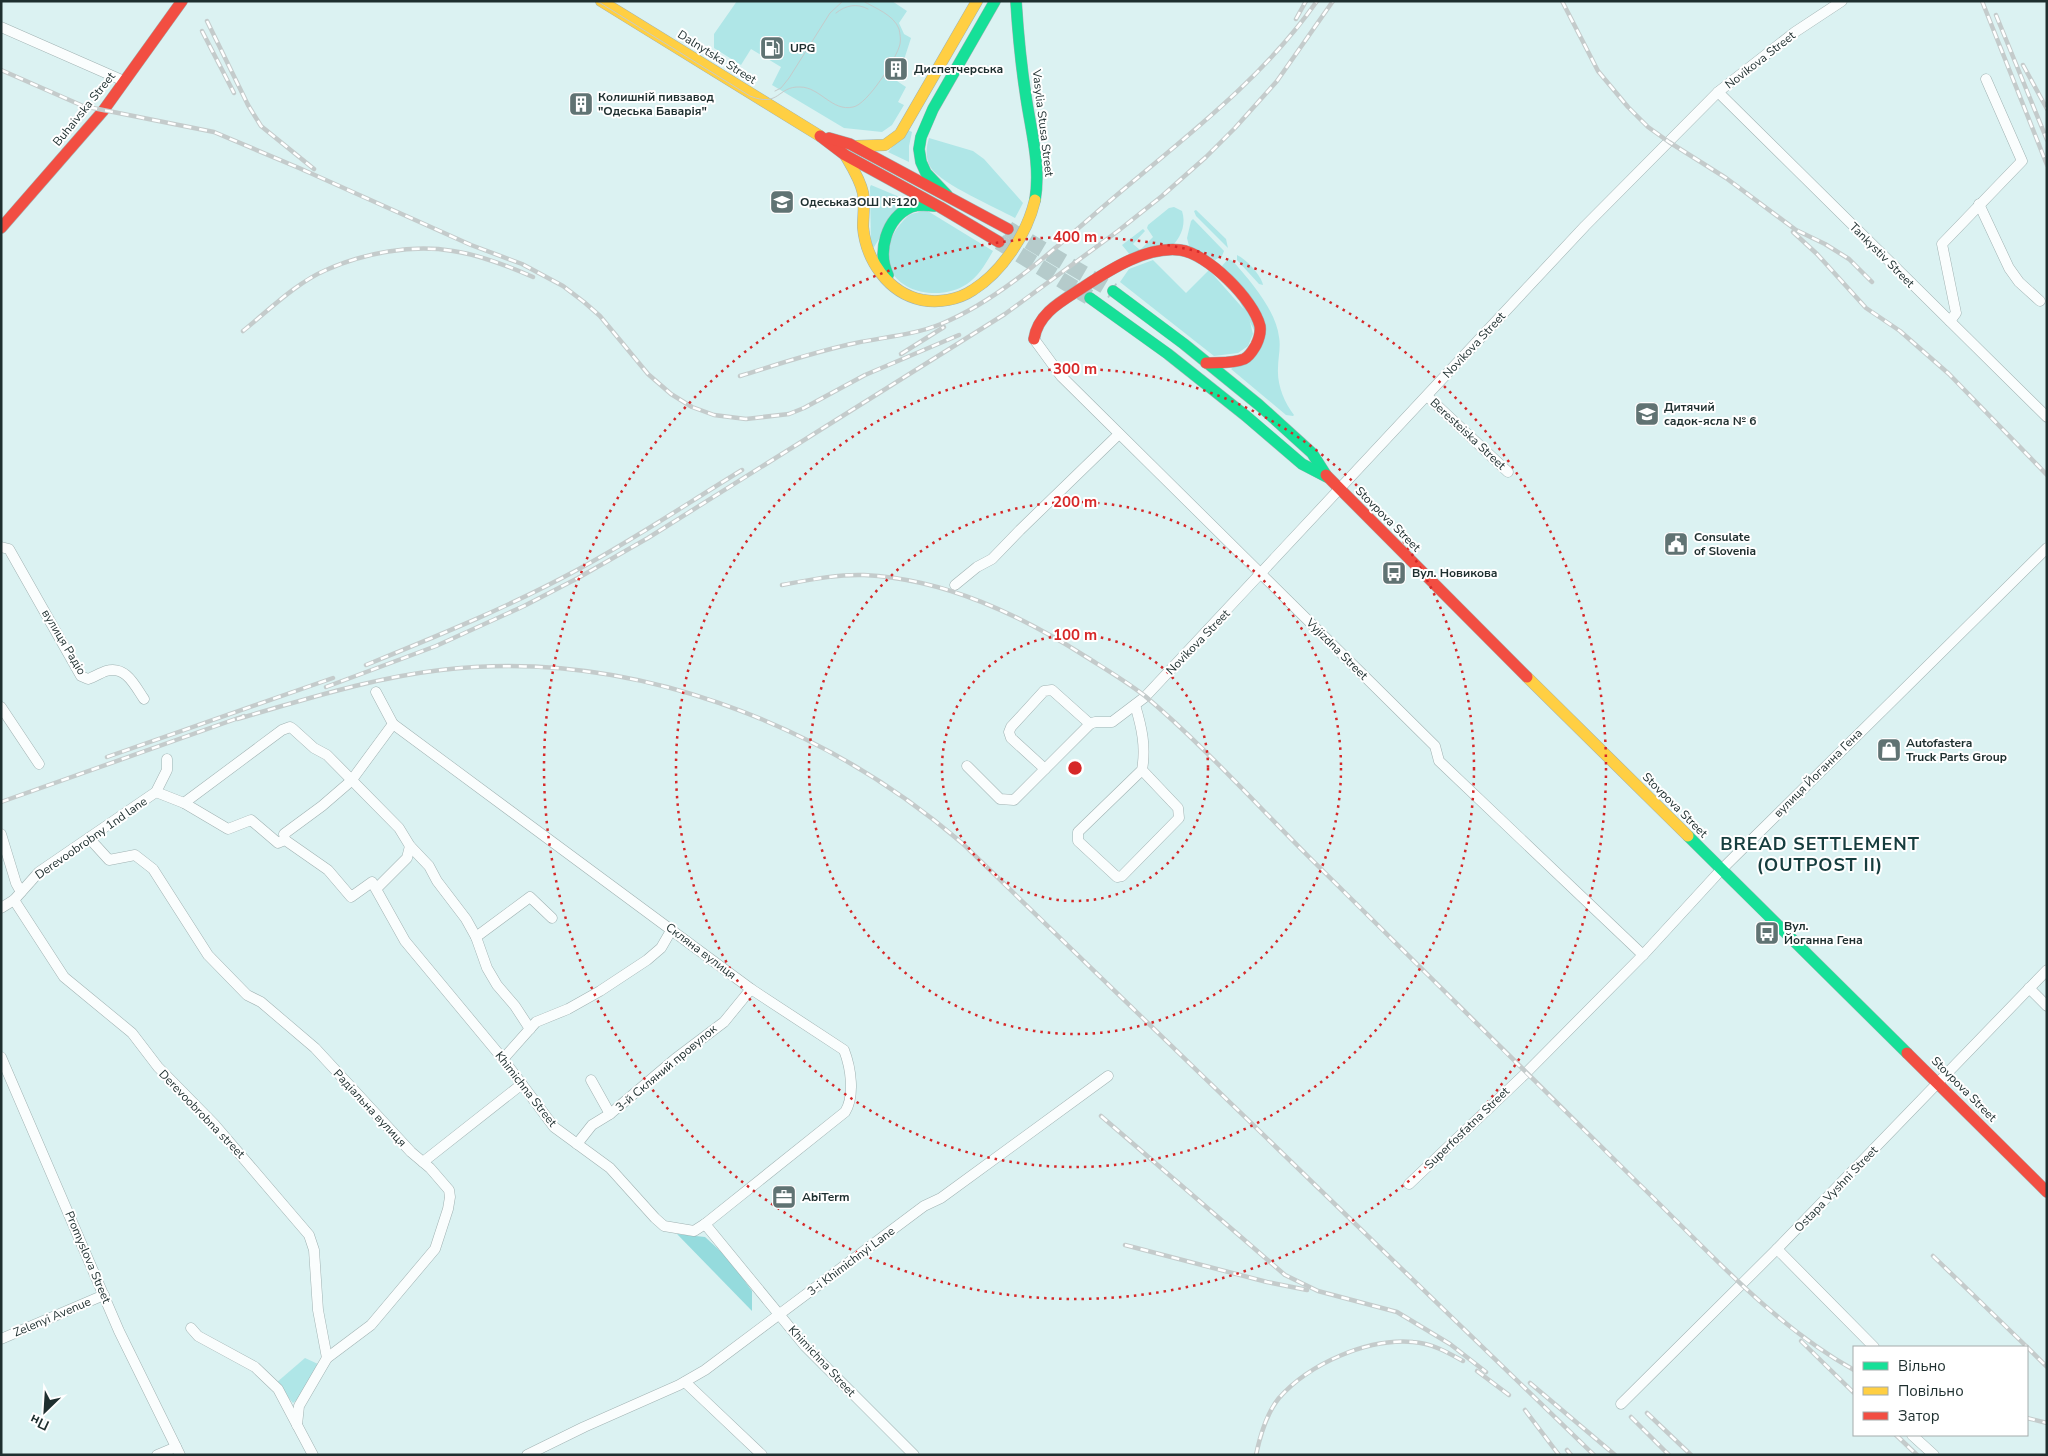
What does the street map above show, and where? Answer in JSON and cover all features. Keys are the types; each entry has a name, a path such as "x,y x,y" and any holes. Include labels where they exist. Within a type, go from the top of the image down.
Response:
{"main road":[{"name":"Buhaivska Street","path":"1,228 103,111 182,1"},
{"name":"Dalnytska Street","path":"601,1 820,136 947,195 1008,230"},
{"path":"847,150 885,145 900,134 977,1"},
{"path":"947,195 926,173 921,162 920,137 933,109 995,1"},
{"name":"Vasylia Stusa Street","path":"847,150 863,190 863,229 866,247 879,271 892,284 911,297 928,302 948,301 966,295 986,280 1020,238 1036,195 1037,176 1018,37 1016,1"},
{"name":"Dalnytska Street","path":"847,150 999,242"},
{"path":"892,284 883,262 882,254 885,240 894,224 911,207 918,205 940,207"},
{"path":"1034,339 1034,331 1043,316 1096,278 1110,270 1151,254 1170,249 1180,250 1198,256 1223,275 1248,304 1256,316 1260,327 1259,339 1248,356 1230,362 1206,363"},
{"name":"Stovpova Street","path":"1113,291 1259,405 1312,453 1328,478 1521,673 2047,1192"},
{"name":"Stovpova Street","path":"1090,298 1176,360 1302,464 1328,478"}],"street":[{"name":"Novikova Street","path":"1090,724 1095,722 1112,722 1135,706 1262,574 1586,226 1718,92 1795,32 1842,1"},
{"path":"1,27 124,81"},
{"path":"1950,322 1956,313 1942,244 2022,161 1986,79"},
{"name":"Tankystiv Street","path":"1718,92 2047,417"},
{"path":"1979,204 2009,268 2018,282 2040,301"},
{"name":"Vyjizdna Street","path":"1034,339 1061,376 1434,746 1439,761 1643,955"},
{"name":"Beresteiska Street","path":"1427,396 1508,472"},
{"path":"956,585 976,567 992,559 1119,434"},
{"name":"вулиця Радіо","path":"1,547 9,549 81,676 88,679 106,671 120,671 130,678 144,699"},
{"name":"вулиця Йоганна Гена","path":"1528,1070 1643,955 1721,870 2047,548"},
{"path":"967,766 1000,799 1014,800 1045,770 1090,724 1052,690 1044,691 1011,727 1009,732 1011,738 1045,770"},
{"name":"Скляна вулиця","path":"376,692 393,724 751,989 844,1050 849,1063 851,1103 845,1112 705,1224"},
{"path":"1135,706 1144,735 1145,753 1142,770 1078,832 1078,842 1117,878 1122,876 1179,818 1178,808 1142,770"},
{"path":"1,707 39,764"},
{"path":"393,724 351,781 322,806 284,834 285,840 328,870 351,897 372,882 377,888 408,858 410,846"},
{"path":"184,802 282,730 290,727 297,731 314,748 327,755 399,828 410,846 428,866 466,919 496,985 515,1006 530,1029"},
{"name":"Derevoobrobny 1nd lane","path":"1,908 14,900 39,872 156,792 167,770 167,759"},
{"path":"156,792 184,802 228,829 250,820 278,843 285,840"},
{"path":"1,834 16,883 21,892"},
{"name":"Радіальна вулиця","path":"89,838 109,860 135,855 153,869 208,956 247,995 261,1002 315,1048 411,1152 444,1182 449,1190 450,1197 435,1249 371,1325 327,1358 299,1406 297,1425"},
{"name":"Khimichna Street","path":"377,888 405,941 502,1059 554,1127 610,1168 664,1226 694,1231 705,1224 805,1346 914,1455"},
{"path":"476,938 530,897 552,918"},
{"name":"Derevoobrobna street","path":"14,900 64,977 132,1033 158,1067 238,1151 309,1235 314,1250 318,1310 327,1358"},
{"path":"502,1059 536,1022 568,1009 600,992 647,960 661,948 672,930"},
{"name":"Ostapa Vyshni Street","path":"1621,1404 1777,1249 2047,970"},
{"path":"2029,988 2047,1006"},
{"name":"3-й Скляний провулок","path":"577,1144 592,1125 610,1114 674,1059 724,1022 751,989"},
{"name":"Promyslova Street","path":"3,1064 119,1331 178,1451"},
{"name":"Superfosfatna Street","path":"1409,1184 1528,1070"},
{"name":"3-i Khimichnyi Lane","path":"526,1455 685,1382 705,1370 924,1206 941,1198 1108,1076"},
{"path":"591,1080 610,1114"},
{"path":"423,1162 522,1084"},
{"path":"1777,1249 1873,1346"},
{"name":"Zelenyi Avenue","path":"1,1339 104,1295"},
{"path":"191,1328 198,1336 255,1367 273,1383 313,1455"},
{"path":"685,1382 762,1455"},
{"path":"1913,1436 1934,1455"},
{"path":"158,1455 178,1451"}],"shaded area":[{"path":"737,1 892,1 907,11 899,23 904,34 911,38 902,66 894,79 906,87 898,102 904,105 892,125 882,132 844,128 772,85 781,67 751,49 741,65 714,48 714,34"},
{"path":"908,130 912,132 909,146 909,162 888,152"},
{"path":"929,138 973,151 984,159 1023,203 1015,218 970,195 937,175 931,168 927,157"},
{"path":"871,185 902,198 903,201 874,247 871,246"},
{"path":"1174,207 1182,211 1184,220 1181,233 1174,244 1131,256 1122,245 1143,229 1145,231 1133,244 1140,250 1153,237 1147,228 1148,225 1169,208"},
{"path":"926,210 993,251 975,277 958,289 937,293 915,290 897,279 891,271 889,247 892,236 908,216"},
{"path":"1196,210 1226,239 1228,248 1196,216 1194,211"},
{"path":"1193,219 1224,251 1222,256 1215,260 1189,246 1187,238"},
{"path":"1237,255 1253,268 1263,285 1259,284 1237,260"},
{"path":"1228,259 1233,261 1254,287 1268,306 1273,317 1280,341 1279,381 1282,393 1293,416 1286,415 1231,369 1262,346 1222,266"},
{"path":"1153,260 1186,293 1209,270 1248,314 1253,334 1248,346 1238,353 1214,356 1120,282 1129,269"},
{"path":"677,1234 705,1237 728,1258 752,1291 752,1311"},
{"path":"305,1358 318,1364 301,1396 293,1403 276,1383"}],"tunnel":[{"path":"1008,229 1113,291"},
{"path":"999,242 1089,297"}],"tram line":[{"path":"597,1 750,96 767,100 792,88 800,87 814,91 832,103 846,108 859,104 873,90 888,70 900,44 897,24 884,12 863,1"},
{"path":"775,91 781,88 789,78 830,13 843,1"},
{"path":"836,13 852,6 868,9"}],"railway":[{"path":"1296,19 1306,1"},
{"path":"740,376 827,350 931,328 987,300 1051,252 1221,107 1272,57 1317,1"},
{"path":"326,687 436,646 524,606 578,578 648,538 1005,314 1118,231 1162,196 1206,157 1277,81 1333,1"},
{"path":"1562,1 1598,71 1628,107 1648,127 1726,178 1796,230 1825,244 1849,259 1872,282"},
{"path":"1982,1 2047,165"},
{"path":"1996,15 2047,140"},
{"path":"207,21 248,105 261,126 314,169"},
{"path":"202,31 234,93"},
{"path":"2023,65 2047,109"},
{"path":"1,70 83,106 214,132 471,245 522,264 563,286 584,302 600,316 648,374 671,394 692,407 714,415 746,419 789,414 804,408 865,375 959,335"},
{"path":"1793,232 1817,254 1866,308 1900,331 1949,374 2047,475"},
{"path":"243,331 315,275 356,259 388,252 405,249 453,251 494,261 533,277"},
{"path":"901,354 944,327"},
{"path":"366,665 473,620 551,584 619,546 742,470"},
{"path":"782,585 833,576 864,575 894,578 953,592 981,602 1036,627 1117,676 1145,696 1208,754 1308,856 1739,1283 1794,1330 1853,1369"},
{"path":"237,719 338,690 389,678 441,670 511,666 581,671 651,683 719,703 784,729 847,762 907,800 962,843 1594,1455"},
{"path":"107,757 333,678"},
{"path":"1,802 244,716"},
{"path":"1101,1116 1285,1275 1318,1291 1397,1312 1450,1344 1486,1372"},
{"path":"1125,1245 1267,1282 1307,1290"},
{"path":"1933,1256 2026,1346"},
{"path":"1801,1341 1853,1392"},
{"path":"1256,1455 1267,1418 1274,1404 1291,1386 1322,1364 1358,1349 1395,1342 1413,1342 1433,1346 1463,1361"},
{"path":"2028,1348 2047,1367"},
{"path":"1477,1371 1509,1395"},
{"path":"1530,1383 1615,1455"},
{"path":"1525,1410 1559,1455"},
{"path":"1647,1413 1691,1455"},
{"path":"1631,1417 1669,1455"},
{"path":"2028,1418 2047,1423"},
{"path":"1897,1436 1917,1455"},
{"path":"1567,1450 1571,1455"}],"traffic: fast":[{"path":"947,195 926,173 921,162 919,149 921,137 933,109 995,1"},
{"path":"1016,1 1026,97 1035,148 1037,174 1035,200"},
{"path":"888,275 883,256 884,246 886,236 895,219 911,207 920,205 935,206"},
{"path":"1113,291 1184,344 1259,405 1312,453 1326,475"},
{"path":"1090,298 1168,354 1246,416 1302,464 1327,477"},
{"path":"1688,836 1907,1053"}],"traffic: slow":[{"path":"601,1 820,136"},
{"path":"857,146 885,145 900,134 977,1"},
{"path":"845,155 856,173 862,188 864,197 863,227 865,239 874,263 889,283 910,296 922,300 942,301 955,298 973,290 984,282 1003,263 1020,239 1035,200"},
{"path":"1527,677 1688,836"}],"traffic: jam":[{"path":"1,228 103,111 182,1"},
{"path":"820,136 845,155 999,242"},
{"path":"829,138 850,144 1008,229"},
{"path":"1034,339 1036,330 1046,314 1069,296 1106,273 1142,255 1168,250 1180,250 1203,259 1228,279 1249,304 1260,326 1257,343 1246,358 1235,362 1206,363"},
{"path":"1326,475 1527,677"},
{"path":"1907,1053 2047,1192"}],"place":[{"name":"UPG","path":"772,48"},
{"name":"Диспетчерська","path":"896,69"},
{"name":"Колишній пивзавод \"Одеська Баварія\"","path":"581,104"},
{"name":"ОдеськаЗОШ №120","path":"782,202"},
{"name":"Дитячий садок-ясла № 6","path":"1647,414"},
{"name":"Consulate of Slovenia","path":"1676,544"},
{"name":"Вул. Новикова","path":"1394,573"},
{"name":"Autofastera Truck Parts Group","path":"1889,750"},
{"name":"Вул. Йоганна Гена","path":"1767,933"},
{"name":"AbiTerm","path":"784,1197"}],"district":[{"name":"BREAD SETTLEMENT (OUTPOST II)","path":"1820,854"}]}
